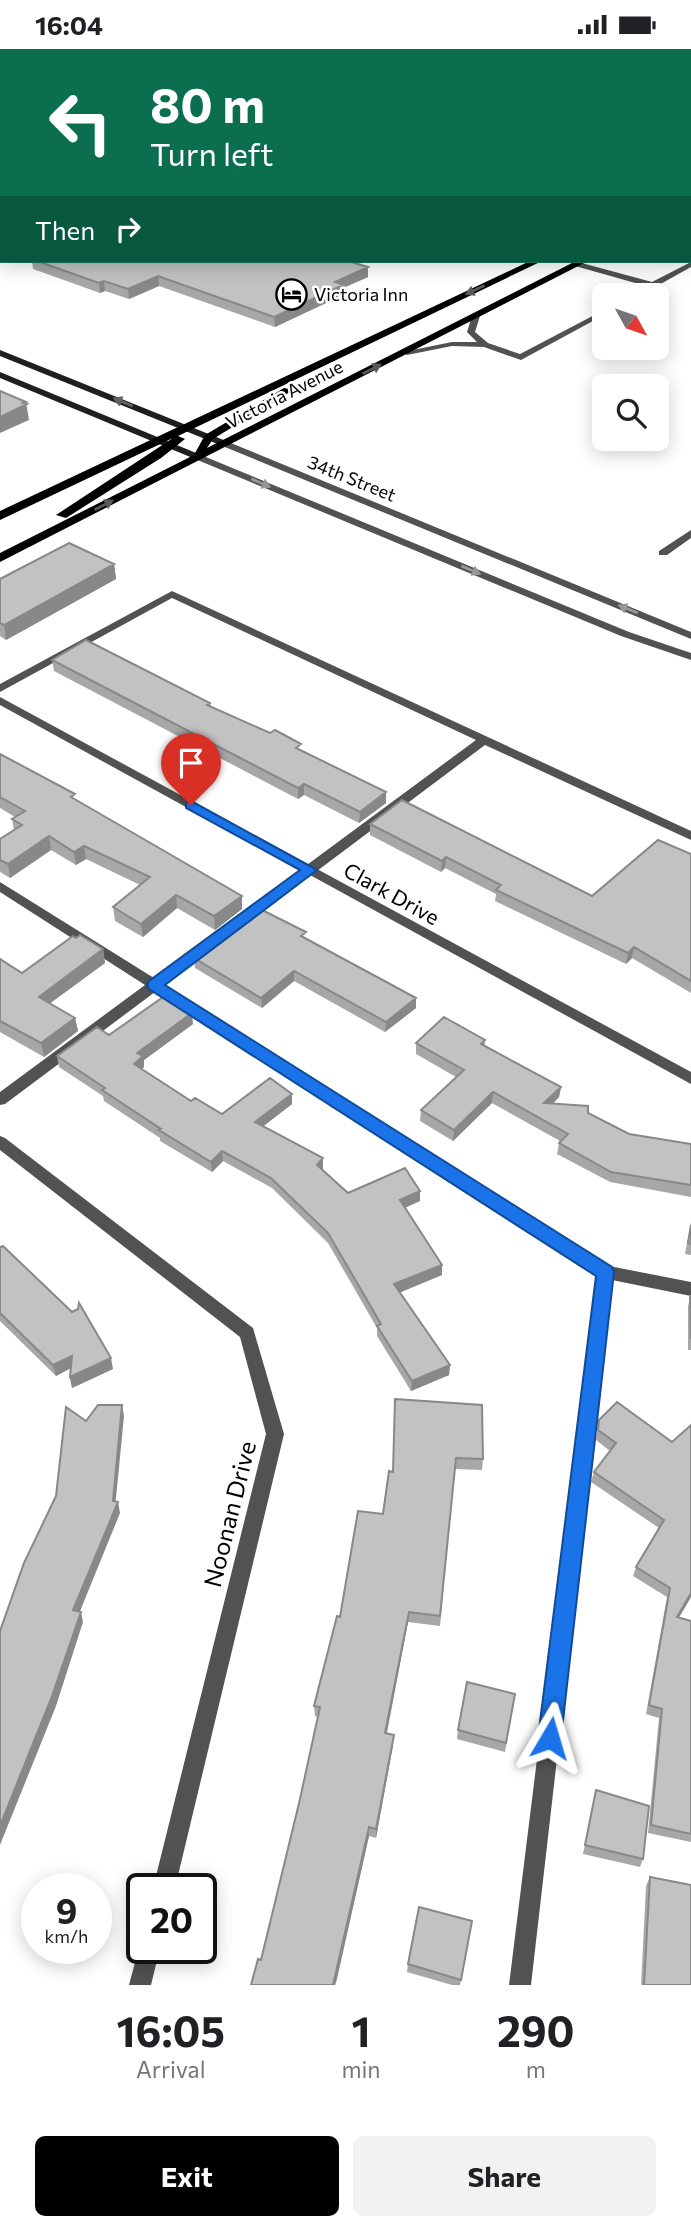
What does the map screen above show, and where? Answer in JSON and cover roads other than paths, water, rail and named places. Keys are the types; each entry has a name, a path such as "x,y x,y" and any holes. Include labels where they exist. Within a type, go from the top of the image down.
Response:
{"main road":[{"name":"Victoria Avenue","path":"186,427 533,263"},
{"name":"Victoria Avenue","path":"0,556 407,352 574,263"},
{"path":"198,457 202,445 209,437 376,337"},
{"name":"34th Street","path":"0,353 223,443"},
{"name":"34th Street","path":"0,375 198,457"},
{"path":"0,556 186,427"},
{"path":"0,516 166,443"}],"street":[{"path":"579,263 646,283"},
{"path":"657,283 691,264"},
{"path":"476,316 471,332 485,345"},
{"path":"407,352 452,344 485,345 521,357 592,319"},
{"name":"34th Street","path":"223,443 691,636"},
{"name":"34th Street","path":"198,457 580,615 691,657"},
{"path":"663,553 691,533"},
{"path":"0,689 172,594 691,836"},
{"path":"580,615 602,598"},
{"name":"Clark Drive","path":"0,700 691,1079"},
{"path":"0,1100 484,740"},
{"path":"0,886 605,1272 691,1289"},
{"name":"Noonan Drive","path":"0,1142 247,1333 275,1434 168,1873"},
{"path":"520,1985 605,1272"},
{"path":"140,1985 145,1964"}],"place":[{"name":"Victoria Inn","path":"291,294"}]}
